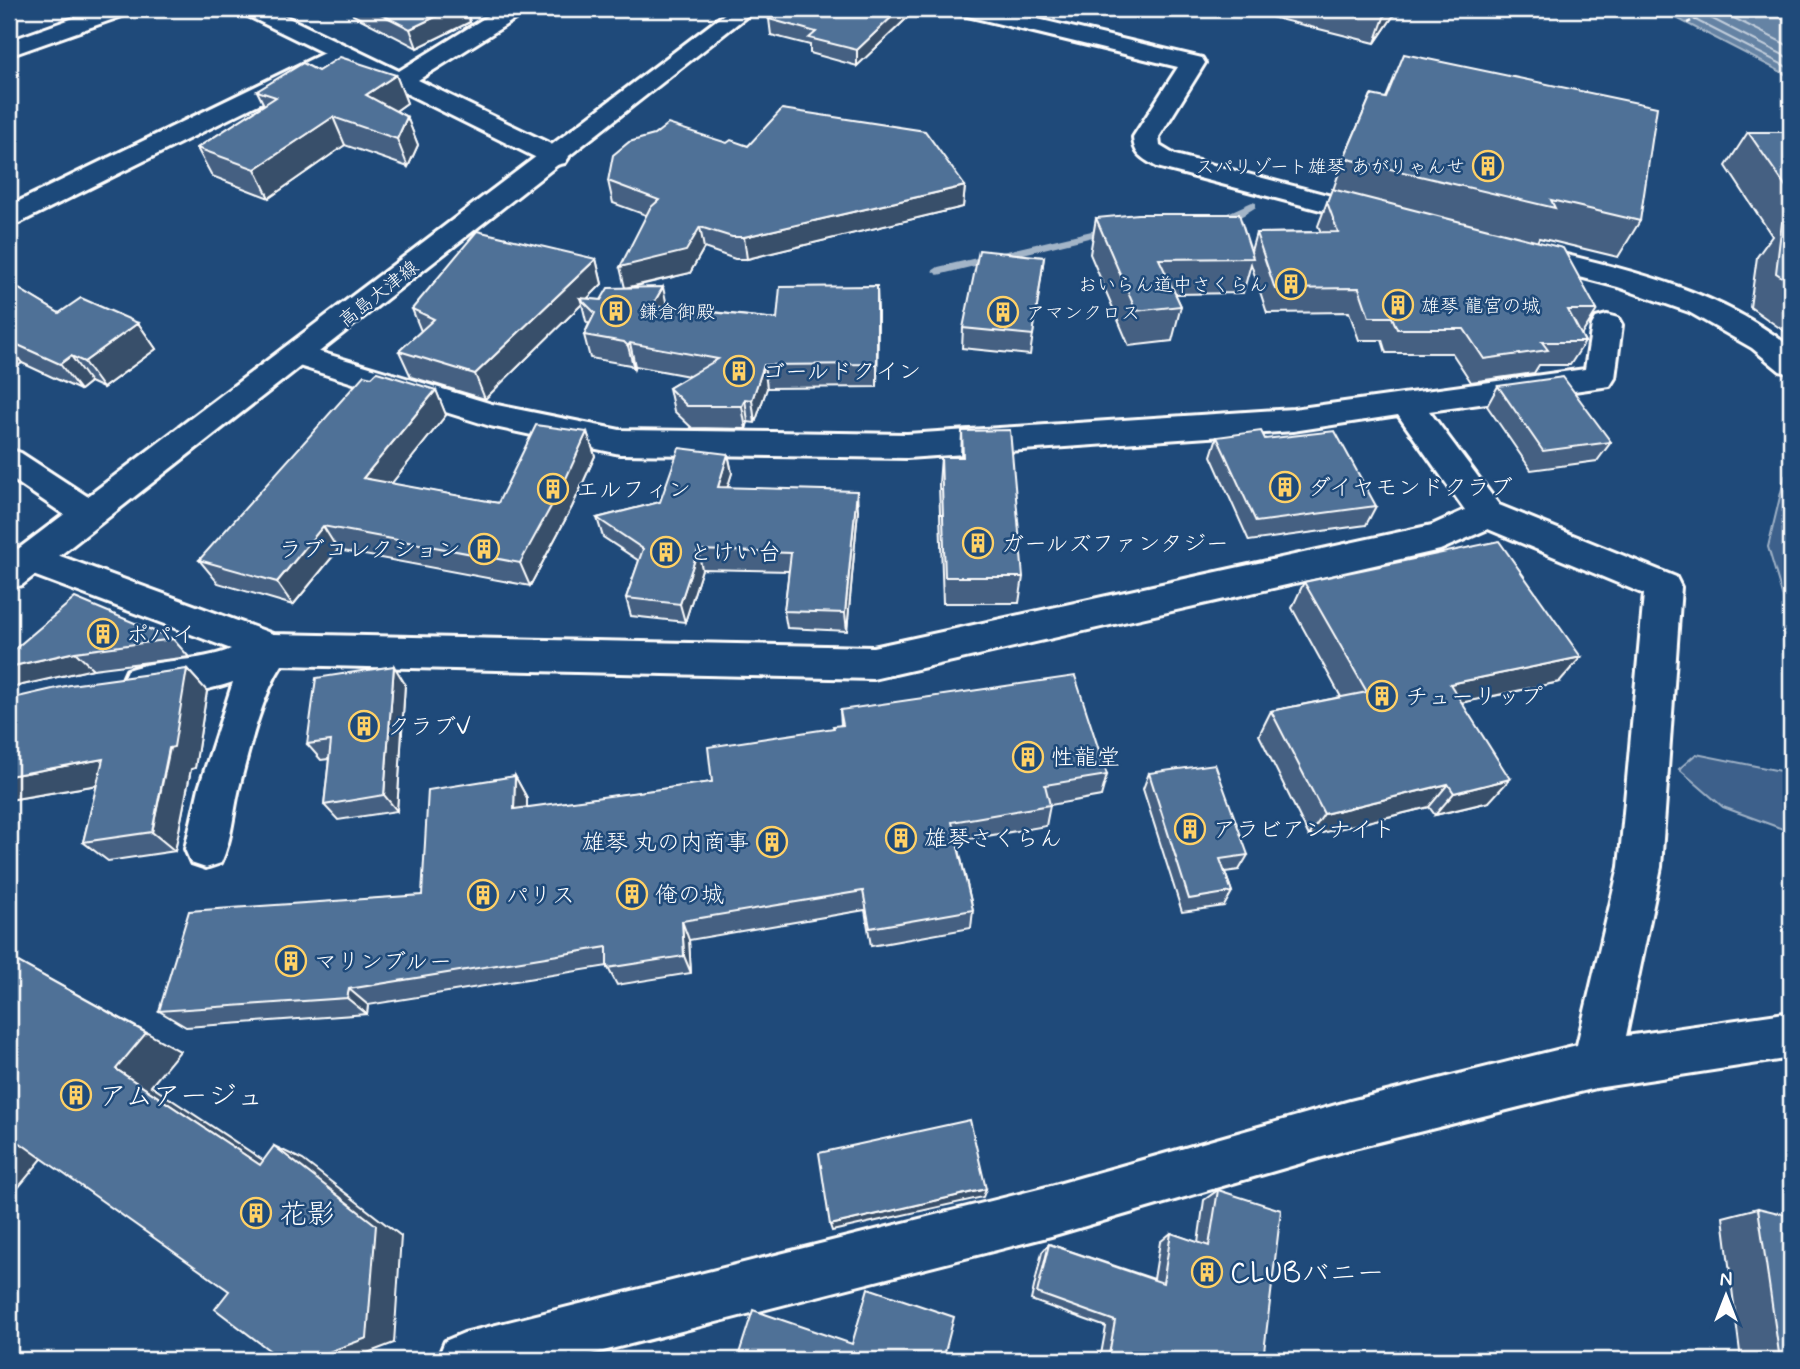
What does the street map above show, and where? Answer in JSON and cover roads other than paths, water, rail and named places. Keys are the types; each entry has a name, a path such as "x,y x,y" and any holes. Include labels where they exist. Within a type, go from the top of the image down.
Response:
{"street":[{"path":"9,49 120,9"},
{"path":"252,9 556,157"},
{"path":"402,80 515,9"},
{"name":"高島大津線","path":"19,567 556,157 745,9"},
{"path":"967,9 1193,62 1146,137 1147,150 1166,161 1401,222"},
{"path":"9,217 343,53"},
{"path":"1494,246 1640,283 1718,314 1791,364"},
{"path":"297,355 490,415 620,442 907,446 1293,420 1599,378 1606,325"},
{"path":"1406,403 1487,514 1662,587 1640,867 1596,1064"},
{"path":"9,461 87,513"},
{"path":"19,567 272,649 873,663 1440,537 1487,514"},
{"path":"106,686 218,671 272,649"},
{"path":"206,849 219,788 253,678 272,649"},
{"path":"464,1360 1051,1211 1350,1125 1596,1064 1791,1035"}],"water":[{"path":"1659,9 1791,9 1791,77"}],"waterway":[{"path":"1218,220 1226,220 1252,205"},
{"path":"938,271 1113,229"}],"place":[{"name":"スパリゾート雄琴 あがりゃんせ","path":"1488,166"},
{"name":"おいらん道中さくらん","path":"1291,284"},
{"name":"雄琴 龍宮の城","path":"1398,305"},
{"name":"鎌倉御殿","path":"616,311"},
{"name":"アマンクロス","path":"1003,312"},
{"name":"ゴールドクイン","path":"739,371"},
{"name":"ダイヤモンドクラブ","path":"1285,487"},
{"name":"エルフィン","path":"553,489"},
{"name":"ガールズファンタジー","path":"978,543"},
{"name":"ラブコレクション","path":"484,549"},
{"name":"とけい台","path":"666,552"},
{"name":"ポパイ","path":"103,634"},
{"name":"チューリップ","path":"1382,696"},
{"name":"クラブV","path":"364,726"},
{"name":"性龍堂","path":"1028,757"},
{"name":"アラビアンナイト","path":"1190,829"},
{"name":"雄琴さくらん","path":"901,838"},
{"name":"雄琴 丸の内商事","path":"772,842"},
{"name":"俺の城","path":"632,894"},
{"name":"パリス","path":"483,895"},
{"name":"マリンブルー","path":"291,961"},
{"name":"アムアージュ","path":"76,1095"},
{"name":"花影","path":"256,1213"},
{"name":"CLUBバニー","path":"1207,1272"}]}
